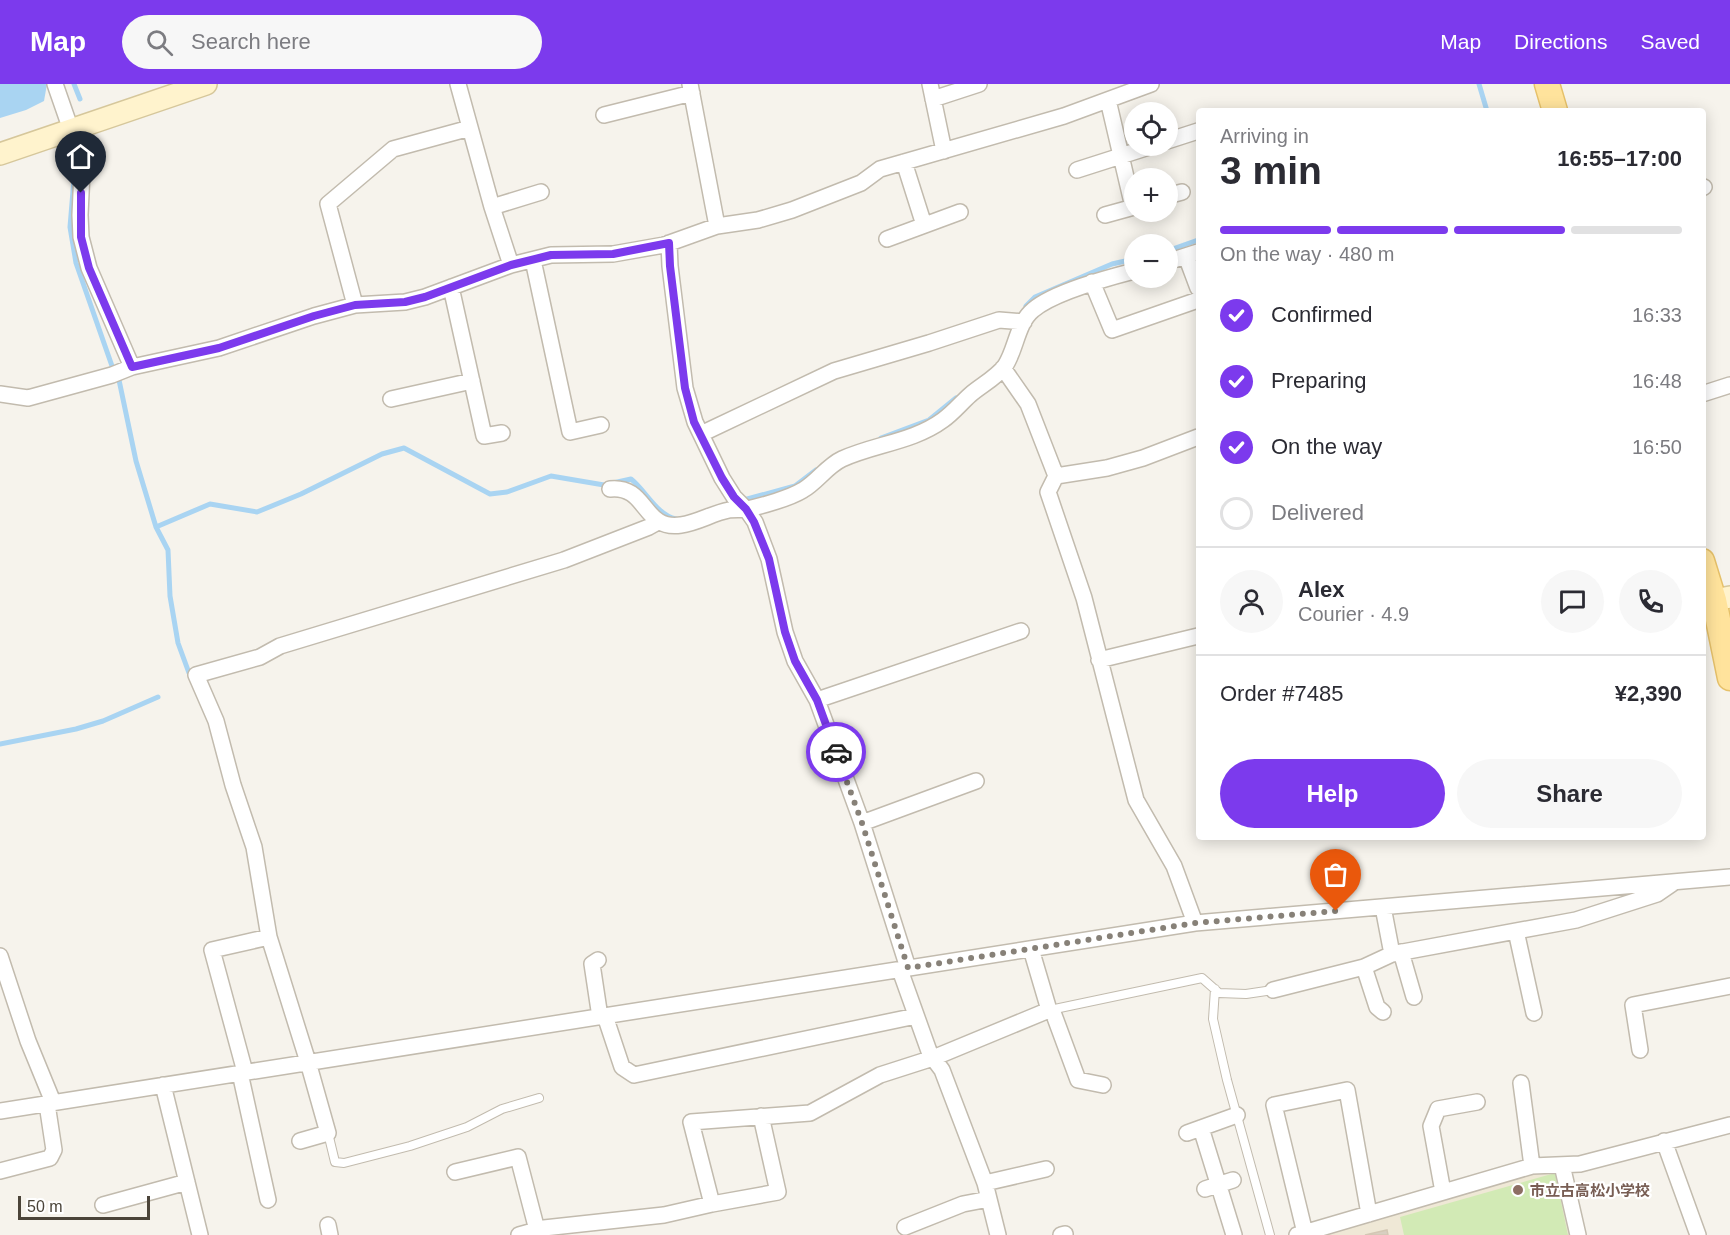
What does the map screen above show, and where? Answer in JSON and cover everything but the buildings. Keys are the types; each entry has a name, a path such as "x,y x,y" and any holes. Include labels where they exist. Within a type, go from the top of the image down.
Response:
{"main road":[{"path":"0,154 206,84"},
{"path":"1546,84 1554,108"},
{"path":"1706,568 1722,598 1730,678"}],"street":[{"path":"55,84 71,130 83,150 81,237 122,371"},
{"path":"458,84 492,207 511,265"},
{"path":"944,151 932,92 979,84"},
{"path":"0,394 28,398 122,371 219,348 314,316 355,305 405,302 511,265 551,255 613,254 669,243 717,226 758,220 792,210 861,183 880,169 1064,116 1151,84"},
{"path":"604,115 691,88 717,226"},
{"path":"1108,100 1124,168"},
{"path":"355,305 328,204 393,149 470,128"},
{"path":"1178,137 1196,132"},
{"path":"1077,170 1124,154"},
{"path":"903,162 924,225"},
{"path":"492,207 541,192"},
{"path":"1105,215 1124,210"},
{"path":"887,239 960,212"},
{"path":"669,243 685,388 694,422 722,478 754,522 769,559 785,632 795,661 817,700 862,823 916,1016 933,1058 942,1070 985,1183 998,1235"},
{"path":"1192,254 1196,277"},
{"path":"533,260 570,432 601,425"},
{"path":"300,1141 328,1133 269,937 254,847 216,722 196,675 260,657 280,646 564,560 658,522 681,525 730,510 740,503 802,491 840,459 908,438 932,428 945,419 970,395 1004,368 1014,350 1023,322 1033,310 1054,298 1092,282 1124,274"},
{"path":"1092,282 1112,330 1196,301"},
{"path":"451,287 484,436 502,433"},
{"path":"701,434 834,371 999,320 1023,322"},
{"path":"1004,368 1028,404 1056,476 1048,492 1084,598 1136,800 1174,866 1195,923"},
{"path":"391,399 472,381"},
{"path":"1706,392 1730,385"},
{"path":"1056,476 1107,468 1143,458 1196,438"},
{"path":"610,489 621,488 631,491 658,522"},
{"path":"817,700 1021,631"},
{"path":"1099,660 1196,636"},
{"path":"862,823 975,781"},
{"path":"0,1111 1195,923 1730,877"},
{"path":"1273,990 1364,967 1396,953 1576,921 1657,894 1676,881"},
{"path":"1383,907 1396,953 1414,997"},
{"path":"1516,931 1534,1012"},
{"path":"268,1200 242,1073 212,950 269,937"},
{"path":"1032,949 1049,1010 1054,1015 1078,1080 1102,1085"},
{"path":"0,956 50,1103 54,1150 50,1158 0,1171"},
{"path":"598,960 592,964 603,1016 622,1067 634,1075 916,1016"},
{"path":"1364,967 1377,1007 1383,1012"},
{"path":"1640,1050 1633,1005 1730,986"},
{"path":"712,1204 692,1122 810,1113 880,1075 933,1058 1049,1010"},
{"path":"1521,1083 1532,1166"},
{"path":"163,1085 200,1235"},
{"path":"1369,1214 1347,1090 1274,1105 1301,1234 1369,1214 1443,1192 1532,1166 1580,1164 1730,1125"},
{"path":"1443,1192 1431,1126 1438,1109 1477,1102"},
{"path":"1234,1235 1212,1187 1194,1131 1236,1115"},
{"path":"519,1234 664,1215 778,1192 761,1116"},
{"path":"1664,1141 1698,1235"},
{"path":"456,1172 518,1157 542,1231"},
{"path":"1562,1165 1578,1235"},
{"path":"985,1183 1046,1169"},
{"path":"1212,1187 1233,1180"},
{"path":"104,1205 187,1182"},
{"path":"905,1227 963,1204 989,1199"}],"lane":[{"path":"1049,1010 1202,978 1219,993 1246,994 1273,990"},
{"path":"1215,989 1213,1019 1236,1115 1270,1235"},
{"path":"328,1133 335,1162 344,1163 410,1146 466,1127 502,1109 539,1098"}],"shaded area":[{"name":"市立古高松小学校","path":"1556,1168 1572,1235 1317,1235 1394,1213"}],"green space":[{"name":"市立古高松小学校","path":"1555,1173 1568,1235 1404,1235 1400,1217"}],"water":[{"path":"0,84 47,84 44,101 26,110 0,118"}],"waterway":[{"path":"74,84 80,99"},
{"path":"1479,84 1486,108"},
{"path":"74,179 70,227 76,263 119,380 136,461 156,527 210,504 257,512 301,494 382,454 404,448 490,494 507,492 551,476 604,485 631,479 657,508 676,519"},
{"path":"1178,247 1196,241"},
{"path":"1026,306 1035,297 1112,264 1124,261"},
{"path":"881,438 929,420 956,398"},
{"path":"740,501 795,486 816,470"},
{"path":"156,527 168,550 170,596 178,643 189,673"},
{"path":"0,744 76,729 103,721 158,697"}],"way so far":[{"path":"836,752 862,823 908,968 1195,923 1336,911"}],"place":[{"name":"市立古高松小学校","path":"1518,1190"}],"route":[{"path":"81,193 81,237 89,268 132,367 219,348 314,316 355,305 405,302 425,297 511,265 551,255 613,254 669,243 685,388 694,422 722,478 754,522 769,559 785,632 795,661 817,700 836,752"}]}
